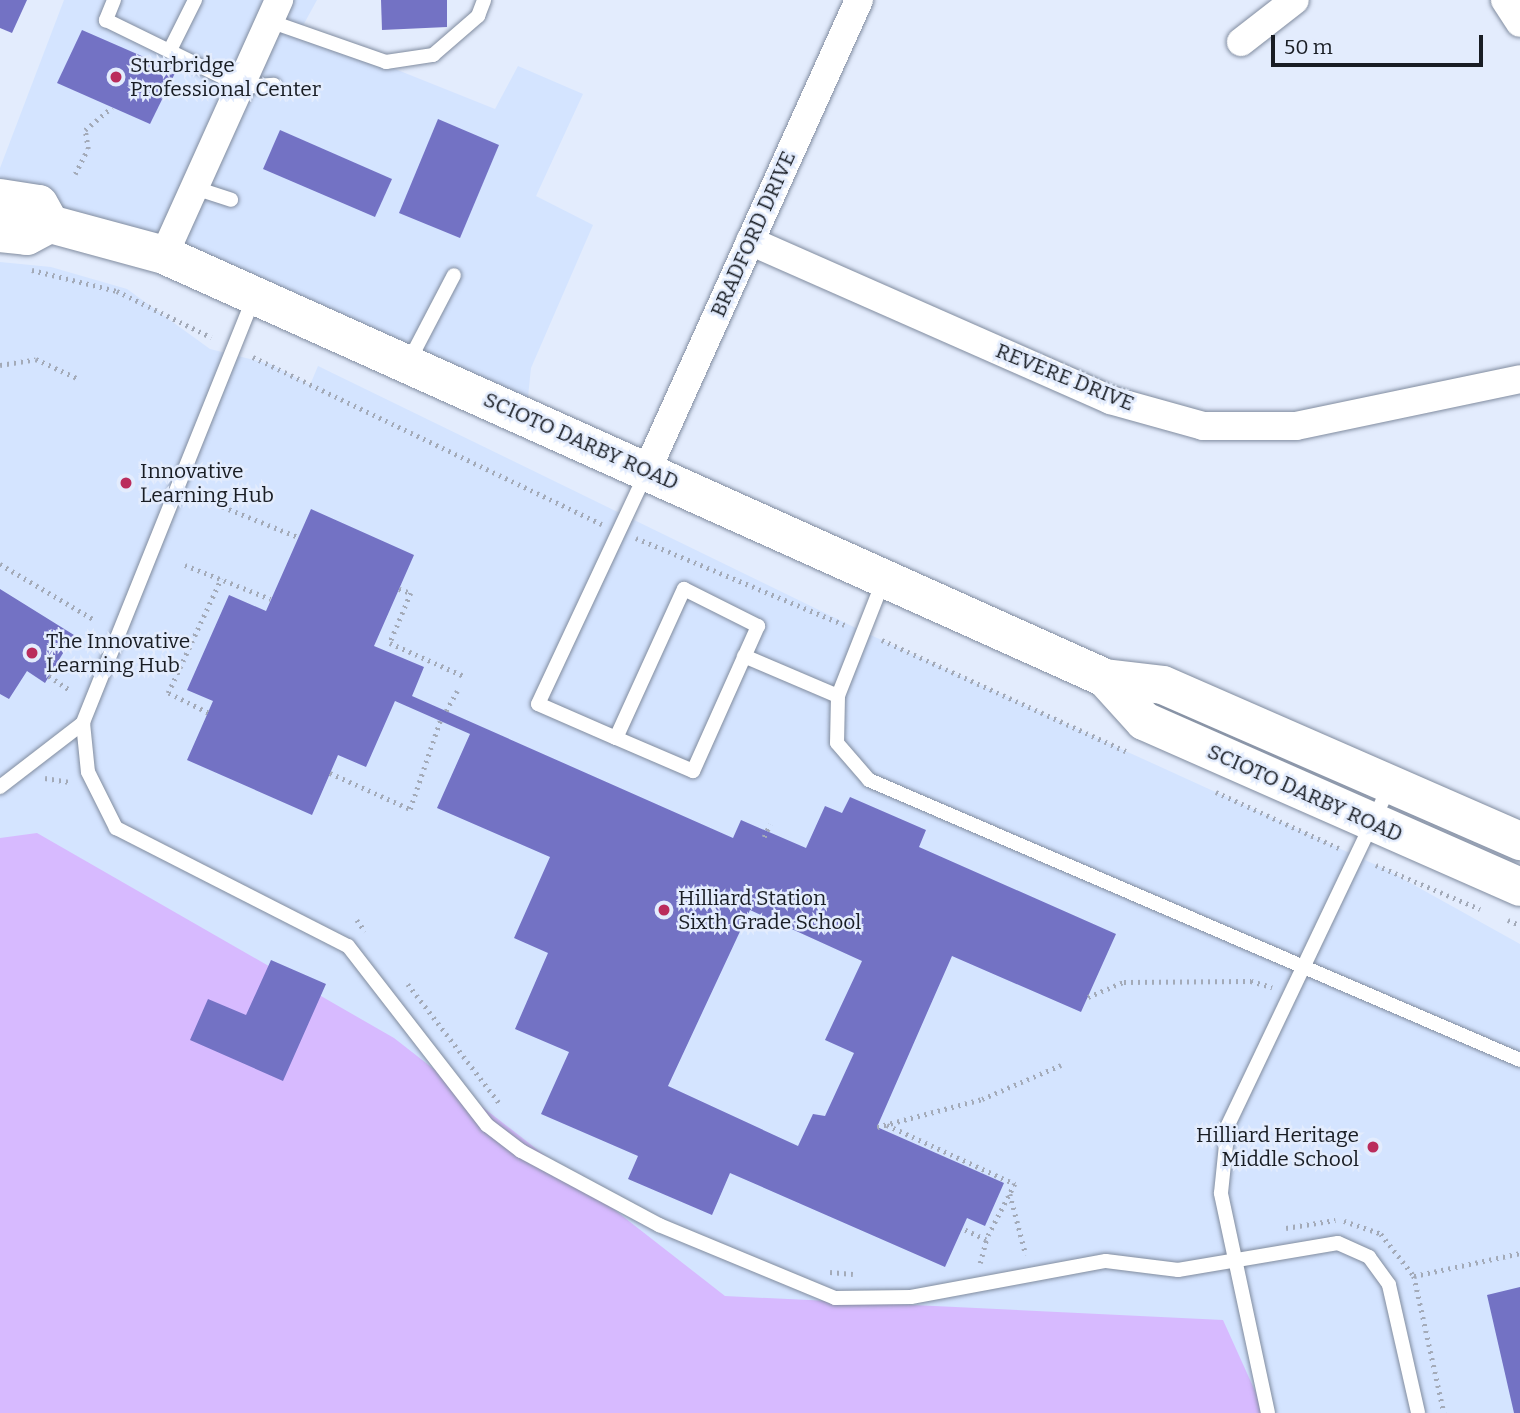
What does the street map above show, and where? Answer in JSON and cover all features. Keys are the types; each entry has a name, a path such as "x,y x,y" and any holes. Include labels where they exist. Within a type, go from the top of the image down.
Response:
{"main road":[{"name":"SCIOTO DARBY ROAD","path":"0,233 27,236 28,208 164,255 648,468 1105,678 1163,685 1520,841"},
{"name":"SCIOTO DARBY ROAD","path":"1105,678 1144,721 1372,824 1520,887"}],"street":[{"name":"BRADFORD DRIVE","path":"648,468 859,0"},
{"path":"1241,42 1295,0"},
{"path":"1505,0 1520,23"},
{"path":"164,255 276,11"},
{"name":"REVERE DRIVE","path":"750,241 1110,400 1203,426 1296,426 1520,379"}],"lane":[{"path":"114,0 106,20 171,48 243,87 274,85"},
{"path":"171,48 195,0"},
{"path":"276,11 386,62 433,55 478,16 484,0"},
{"path":"195,188 231,201"},
{"path":"407,364 454,275"},
{"path":"254,296 83,723 88,772 116,828 348,946 487,1125 521,1151 659,1225 835,1298 911,1297 1106,1261 1178,1270 1338,1243 1369,1257 1390,1284 1418,1413"},
{"path":"616,738 684,589 758,625 693,771 616,738 538,704 648,468"},
{"path":"885,578 838,696 837,743 869,780 1520,1060"},
{"path":"744,656 838,696"},
{"path":"0,787 83,723"},
{"path":"1268,1413 1221,1194 1228,1125 1302,964 1391,785"}],"path":[{"path":"75,174 88,149 85,130 112,107"},
{"path":"26,269 108,288 211,337"},
{"path":"253,357 620,531 795,607"},
{"path":"0,365 36,359 77,378"},
{"path":"216,504 298,537"},
{"path":"0,564 93,619"},
{"path":"185,565 271,599"},
{"path":"208,713 168,693 221,579"},
{"path":"399,589 411,593 390,643 466,677"},
{"path":"49,676 70,690"},
{"path":"446,711 457,691"},
{"path":"330,773 410,809 426,774 427,743 440,721"},
{"path":"37,777 84,788"},
{"path":"764,837 770,824"},
{"path":"357,920 373,941"},
{"path":"397,971 509,1116"},
{"path":"877,1127 982,1099 1061,1065"},
{"path":"887,1125 1015,1184 986,1240 979,1265"},
{"path":"1010,1194 1028,1254"},
{"path":"1230,1237 1322,1219 1354,1222 1381,1234 1414,1276 1444,1413"},
{"path":"962,1229 986,1240"},
{"path":"1015,1257 1038,1252"},
{"path":"1414,1276 1520,1253"},
{"path":"968,1268 991,1262"},
{"path":"820,1270 869,1276"}],"shaded area":[{"path":"64,0 317,0 300,31 495,109 518,66 583,94 536,196 593,225 531,368 526,416 0,189 0,168"},
{"name":"Hilliard Station Sixth Grade School","path":"0,262 51,267 127,289 210,349 270,364 310,385 318,366 864,632 1387,870 1520,944 1520,1413 0,1413"},
{"path":"37,833 394,1038 725,1296 1223,1320 1265,1413 0,1413 0,838"}],"building":[{"path":"0,0 27,0 12,33 0,28"},
{"path":"381,0 447,0 447,27 382,30"},
{"name":"Sturbridge Professional Center","path":"82,30 176,71 150,124 57,83"},
{"path":"438,119 499,145 460,238 399,213"},
{"path":"280,130 392,179 375,217 263,169"},
{"name":"Hilliard Station Sixth Grade School","path":"311,509 414,555 374,646 424,667 412,696 733,838 741,820 806,848 825,806 842,813 850,797 926,830 919,847 1116,934 1081,1012 952,956 877,1127 1004,1183 985,1226 967,1218 945,1267 730,1173 712,1215 628,1179 638,1156 541,1114 569,1052 515,1029 548,953 514,938 550,857 437,808 470,734 395,701 366,767 338,755 312,815 187,760 213,701 187,690 229,595 266,611","holes":["750,910 862,961 825,1040 854,1053 825,1116 813,1114 798,1146 668,1086"]},
{"name":"The Innovative Learning Hub","path":"0,589 74,635 45,683 27,671 9,699 0,694"},
{"path":"271,960 326,984 283,1081 190,1040 208,999 246,1015"},
{"path":"1520,1287 1520,1413 1514,1413 1487,1295"}],"place":[{"name":"Sturbridge Professional Center","path":"116,77"},
{"name":"Innovative Learning Hub","path":"126,483"},
{"name":"The Innovative Learning Hub","path":"32,653"},
{"name":"Hilliard Station Sixth Grade School","path":"664,910"},
{"name":"Hilliard Heritage Middle School","path":"1373,1147"}]}
